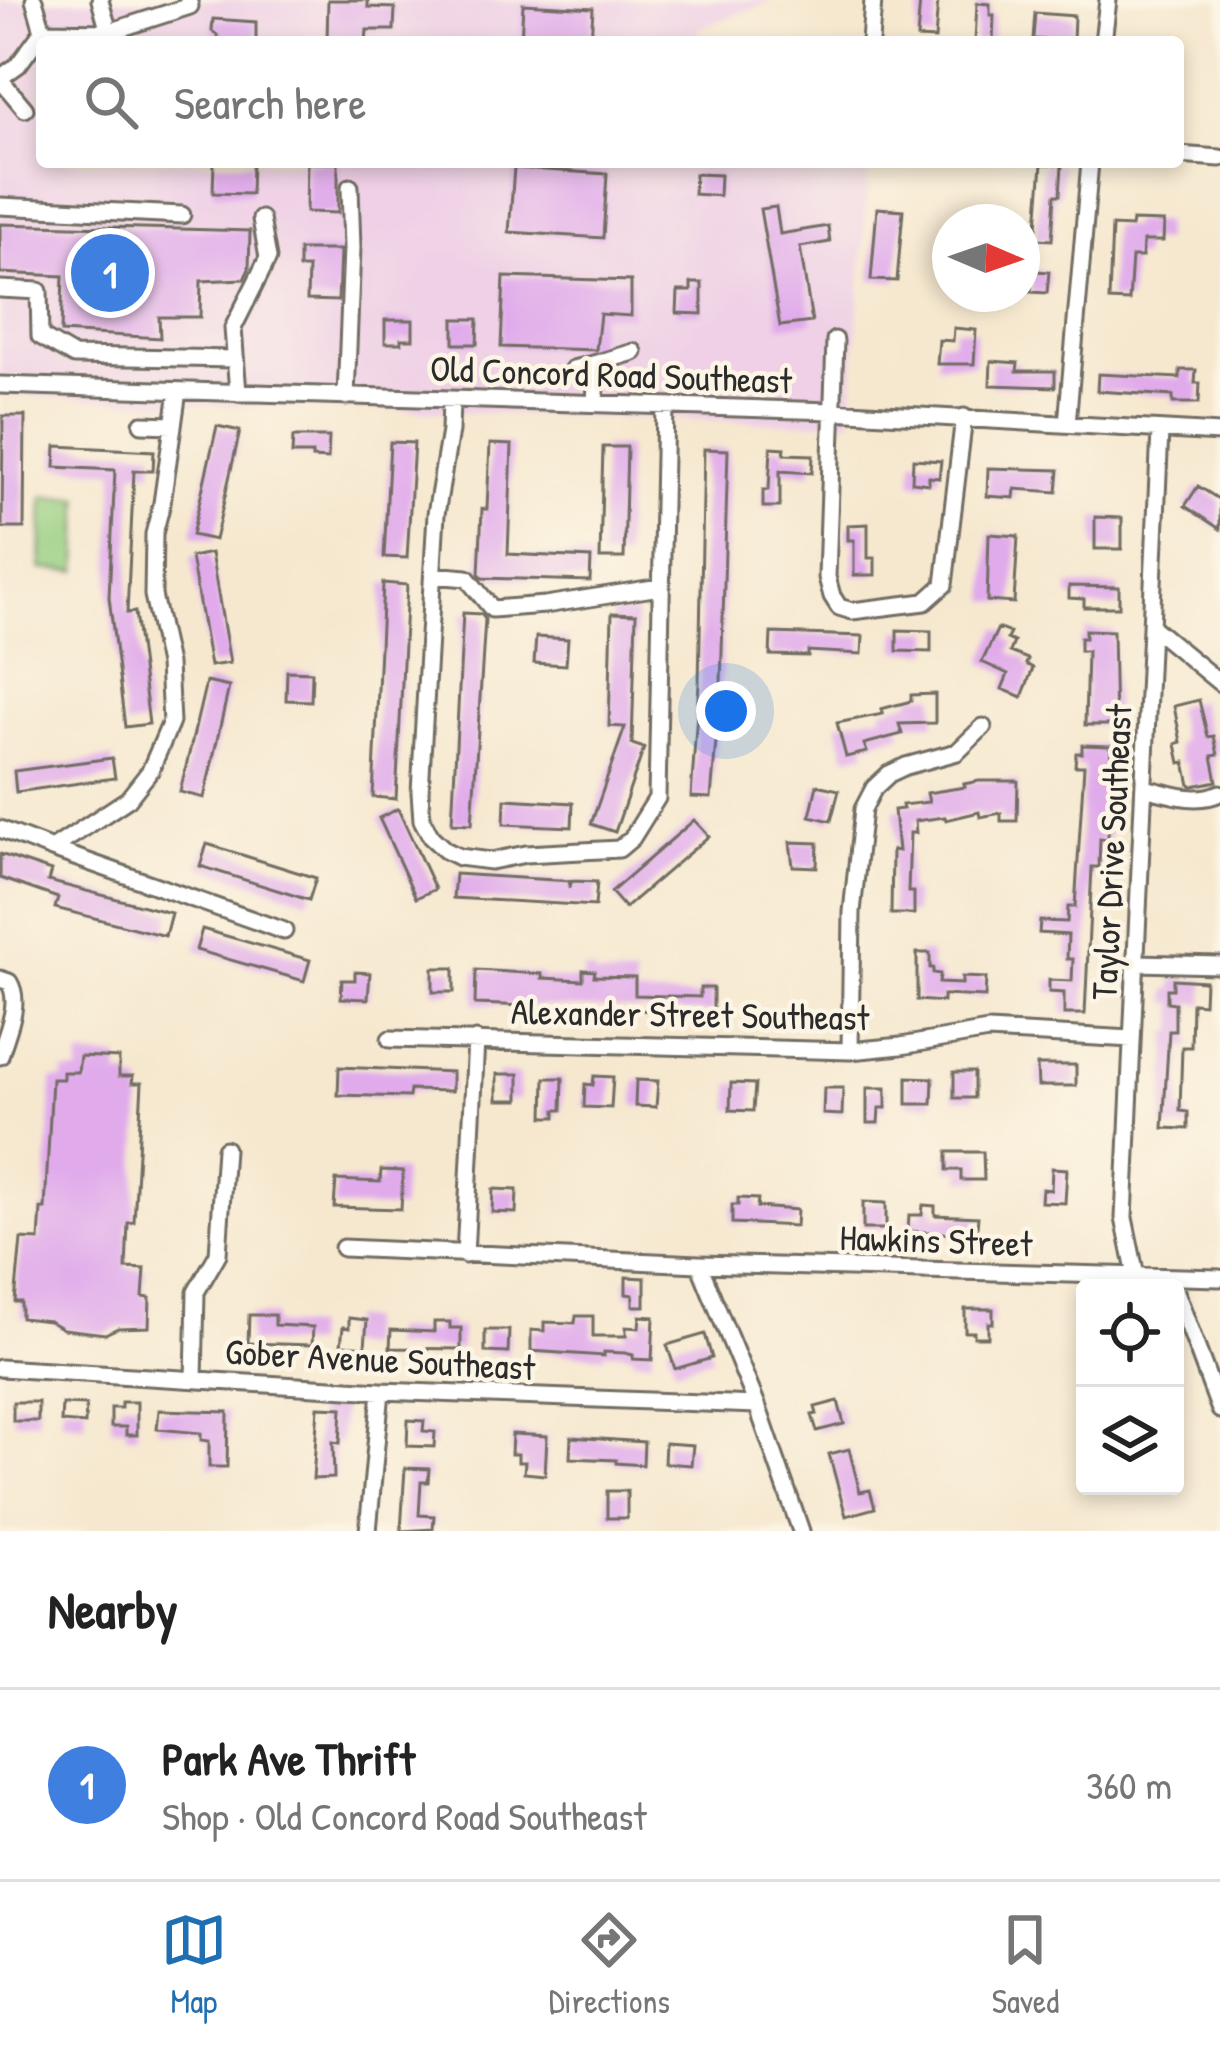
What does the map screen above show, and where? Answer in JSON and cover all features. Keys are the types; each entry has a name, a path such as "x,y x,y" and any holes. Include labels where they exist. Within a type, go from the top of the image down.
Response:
{"street":[{"path":"34,0 43,32"},
{"path":"100,0 110,32"},
{"path":"43,32 110,32 190,6 188,0"},
{"path":"870,36 872,0"},
{"path":"1104,36 1108,0"},
{"path":"40,36 43,32"},
{"path":"25,110 0,78 36,41"},
{"path":"1184,155 1220,158"},
{"path":"1067,424 1089,168"},
{"path":"346,397 350,187"},
{"path":"0,206 182,215"},
{"path":"238,393 233,328 268,258 261,219"},
{"path":"0,289 39,291 40,336 74,356 236,359"},
{"path":"835,340 827,577 839,607 853,611 925,602 944,585 964,417"},
{"path":"573,369 634,352"},
{"path":"596,404 597,363"},
{"name":"Old Concord Road Southeast","path":"0,385 832,411 1220,433"},
{"path":"52,849 128,799 150,770 171,722 168,664 154,595 154,534 178,391"},
{"path":"451,400 436,514 422,820 445,850 491,862 526,854 619,849 650,814 657,798 665,406"},
{"path":"142,424 173,425"},
{"name":"Taylor Drive Southeast","path":"1136,1276 1124,1218 1160,430"},
{"path":"433,575 466,578 492,609 660,587"},
{"path":"1153,628 1220,683"},
{"path":"850,1051 852,912 863,809 874,788 889,774 957,752 983,727"},
{"path":"1145,788 1183,797 1220,794"},
{"path":"0,829 284,931"},
{"path":"1136,963 1220,965"},
{"path":"0,979 9,982 15,992 0,1056"},
{"name":"Alexander Street Southeast","path":"390,1040 850,1051 988,1031 1132,1040"},
{"path":"465,1256 476,1040"},
{"path":"194,1380 196,1292 218,1254 225,1149"},
{"name":"Hawkins Street","path":"343,1248 1148,1279"},
{"path":"699,1264 801,1531"},
{"name":"Hawkins Street","path":"1184,1283 1220,1278"},
{"path":"1184,1314 1220,1410"},
{"name":"Gober Avenue Southeast","path":"0,1368 381,1391 757,1406"},
{"path":"368,1531 381,1391"}],"shaded area":[{"path":"0,0 776,0 698,29 697,36 36,36 36,168 869,168 851,421 793,423 0,395"}],"green space":[{"path":"43,497 80,498 78,571 41,569"}],"building":[{"path":"328,0 368,0 368,7 395,8 394,30 327,36"},
{"path":"920,0 938,0 935,36 917,36"},
{"path":"977,3 990,4 993,36 975,36"},
{"path":"523,4 593,8 591,36 521,36"},
{"path":"1035,13 1074,16 1073,36 1033,36"},
{"path":"213,19 256,22 256,36 218,36 212,31"},
{"path":"214,168 252,168 251,194 213,193"},
{"path":"307,168 338,168 338,213 306,212"},
{"path":"514,168 607,174 603,238 509,232"},
{"path":"1042,168 1062,168 1052,240 1040,239"},
{"path":"695,174 720,175 719,196 694,194"},
{"path":"776,207 780,234 828,226 830,242 800,247 812,322 780,326 760,209"},
{"path":"877,208 903,210 897,281 871,280"},
{"path":"1132,221 1164,222 1163,241 1143,241 1142,257 1132,257 1129,301 1109,300 1112,226 1131,227"},
{"path":"0,224 250,231 249,269 244,279 201,281 200,317 159,317 160,338 61,332 63,276 0,273"},
{"path":"299,250 340,250 338,301 307,300 308,268 299,268"},
{"path":"1040,271 1049,272 1047,293 1040,293"},
{"path":"504,277 631,281 631,316 600,314 596,350 501,347"},
{"path":"691,283 702,283 702,314 677,313 678,291 691,291"},
{"path":"454,319 478,319 477,344 454,344"},
{"path":"385,320 413,320 413,339 385,343"},
{"path":"954,328 976,330 974,364 937,364 939,340 953,341"},
{"path":"991,361 1018,363 1017,371 1055,371 1055,387 990,385"},
{"path":"1180,370 1196,370 1199,403 1173,403 1173,396 1097,391 1098,374 1180,378"},
{"path":"3,416 25,416 24,528 2,528"},
{"path":"217,426 240,431 215,540 192,535"},
{"path":"293,437 329,437 328,459 292,454"},
{"path":"390,442 414,443 407,558 384,557"},
{"path":"490,444 512,445 508,554 591,558 590,581 482,578 479,574"},
{"path":"56,446 154,451 153,471 134,471 127,613 135,612 149,724 125,727 109,597 115,470 55,467"},
{"path":"603,447 627,447 624,558 600,558"},
{"path":"771,447 785,448 784,454 813,455 812,473 780,471 780,507 763,507 763,490 769,490"},
{"path":"704,449 728,450 721,684 711,798 691,797 699,684"},
{"path":"913,459 941,461 939,478 929,477 929,484 912,482"},
{"path":"988,468 1059,470 1057,492 1015,489 1014,498 987,496"},
{"path":"1198,486 1220,500 1220,529 1185,506"},
{"path":"1095,517 1122,518 1122,549 1095,549"},
{"path":"868,524 868,558 875,558 875,575 854,575 854,540 848,540 848,525"},
{"path":"989,534 1018,536 1014,603 987,601"},
{"path":"211,553 230,663 210,666 191,557"},
{"path":"383,583 407,585 396,799 373,797"},
{"path":"1069,586 1119,587 1119,607 1084,607 1084,599 1069,598"},
{"path":"463,613 481,614 485,619 472,824 452,823"},
{"path":"612,613 636,614 632,744 644,748 615,832 591,824 625,727 609,726"},
{"path":"998,628 1010,633 1007,639 1014,642 1010,652 1028,659 1026,664 1033,668 1022,697 1002,689 1008,674 982,662"},
{"path":"897,630 931,631 931,652 897,651"},
{"path":"1085,630 1113,631 1115,725 1085,725 1087,651 1080,651 1080,638 1085,638"},
{"path":"771,633 863,636 862,654 770,655"},
{"path":"536,637 568,639 566,665 534,663"},
{"path":"287,671 312,672 311,701 286,700"},
{"path":"206,682 229,687 204,798 180,792"},
{"path":"935,694 935,723 899,724 902,734 864,744 867,752 846,757 837,723 883,714 881,709 911,701 911,695"},
{"path":"1199,700 1208,737 1214,736 1217,781 1193,786 1185,762 1180,763 1174,706"},
{"path":"1082,745 1111,746 1108,839 1100,839 1099,867 1092,867 1085,1014 1064,1014 1064,993 1049,992 1049,980 1072,981 1068,935 1039,933 1040,921 1067,922 1068,907 1075,907 1084,766 1075,766"},
{"path":"112,758 115,778 16,792 14,771"},
{"path":"979,781 1018,781 1017,821 1001,821 1001,813 980,817 979,812 915,821 916,833 910,833 908,892 914,892 914,914 891,914 892,850 898,851 894,810 929,802 927,793"},
{"path":"817,785 839,790 831,821 810,816"},
{"path":"505,799 573,803 572,827 504,824"},
{"path":"398,809 435,889 416,898 379,818"},
{"path":"694,820 709,836 625,908 611,892"},
{"path":"790,842 818,843 817,867 793,866"},
{"path":"207,844 316,878 309,900 200,866"},
{"path":"0,854 51,871 48,881 171,913 165,936 55,908 58,898 0,878"},
{"path":"455,874 570,881 569,888 572,881 597,882 595,906 453,898"},
{"path":"202,929 310,960 304,981 196,950"},
{"path":"917,953 930,953 930,968 940,974 939,983 986,978 985,997 943,995 943,1002 917,1000"},
{"path":"433,968 454,968 454,992 433,992"},
{"path":"476,970 583,980 583,970 595,971 594,976 635,977 635,995 700,997 700,988 713,988 713,1013 475,1004"},
{"path":"355,972 370,973 368,999 341,998 342,980 355,980"},
{"path":"1173,979 1205,981 1204,1004 1192,1003 1191,1047 1182,1047 1180,1111 1188,1112 1188,1129 1163,1128 1169,1031 1175,1031 1175,1003 1167,1002"},
{"path":"80,1056 119,1058 119,1076 133,1076 132,1083 142,1083 134,1222 128,1223 126,1268 145,1269 143,1297 150,1298 149,1327 118,1328 105,1334 63,1329 49,1321 21,1318 21,1302 15,1302 21,1239 39,1240 41,1209 45,1209 52,1079 63,1079 63,1072 78,1072"},
{"path":"1037,1065 1076,1065 1076,1086 1038,1086"},
{"path":"339,1067 452,1072 452,1091 410,1090 409,1097 338,1095"},
{"path":"954,1072 974,1072 974,1098 954,1098"},
{"path":"497,1074 519,1074 519,1100 497,1100"},
{"path":"594,1076 613,1077 611,1108 584,1107 585,1084 593,1085"},
{"path":"907,1077 933,1078 932,1104 907,1104"},
{"path":"545,1078 563,1078 562,1110 556,1110 556,1117 544,1117"},
{"path":"636,1080 658,1081 656,1107 635,1106"},
{"path":"731,1083 755,1084 753,1111 730,1110"},
{"path":"824,1088 843,1088 842,1115 823,1114"},
{"path":"867,1088 886,1088 886,1108 879,1108 878,1123 867,1123"},
{"path":"947,1152 983,1152 984,1180 961,1180 961,1170 947,1170"},
{"path":"1052,1168 1067,1169 1065,1203 1041,1202 1042,1189 1051,1190"},
{"path":"381,1170 403,1171 401,1209 334,1207 336,1180 380,1182"},
{"path":"493,1189 517,1190 516,1213 492,1212"},
{"path":"738,1198 758,1199 757,1207 797,1210 796,1226 732,1223 732,1205 738,1205"},
{"path":"863,1202 886,1203 886,1229 863,1229"},
{"path":"923,1205 935,1206 935,1215 978,1217 976,1240 908,1231 909,1215 922,1215"},
{"path":"626,1277 645,1278 645,1306 633,1306 633,1295 626,1294"},
{"path":"965,1309 993,1309 988,1337 965,1332"},
{"path":"249,1315 275,1315 275,1325 313,1327 312,1345 248,1343"},
{"path":"576,1316 593,1316 593,1336 626,1336 626,1327 639,1328 640,1316 654,1317 652,1360 633,1359 625,1353 531,1351 531,1330 544,1331 544,1322 575,1323"},
{"path":"349,1318 367,1320 365,1347 341,1345"},
{"path":"434,1322 461,1328 461,1349 390,1348 391,1330 434,1332"},
{"path":"485,1330 509,1330 508,1353 485,1352"},
{"path":"705,1334 712,1358 675,1369 667,1345"},
{"path":"838,1401 844,1424 817,1431 812,1415 817,1414 815,1407"},
{"path":"13,1402 38,1402 38,1421 13,1421"},
{"path":"121,1402 137,1402 137,1435 126,1435 126,1427 111,1427 111,1408 121,1408"},
{"path":"62,1404 86,1405 85,1424 61,1422"},
{"path":"318,1407 342,1408 340,1443 333,1442 334,1478 313,1479"},
{"path":"159,1410 228,1412 227,1467 209,1467 209,1441 201,1440 201,1433 157,1429"},
{"path":"408,1420 424,1421 423,1431 435,1432 434,1447 407,1446"},
{"path":"512,1434 547,1436 545,1475 524,1473 525,1462 511,1454"},
{"path":"571,1437 644,1442 643,1465 570,1458"},
{"path":"665,1443 693,1445 691,1465 664,1463"},
{"path":"849,1449 860,1492 870,1490 875,1508 846,1516 829,1454"},
{"path":"405,1468 429,1469 428,1482 421,1482 419,1515 434,1516 433,1529 401,1531"},
{"path":"607,1491 627,1491 627,1518 607,1518"}],"place":[{"name":"Park Ave Thrift","path":"110,273"}]}
